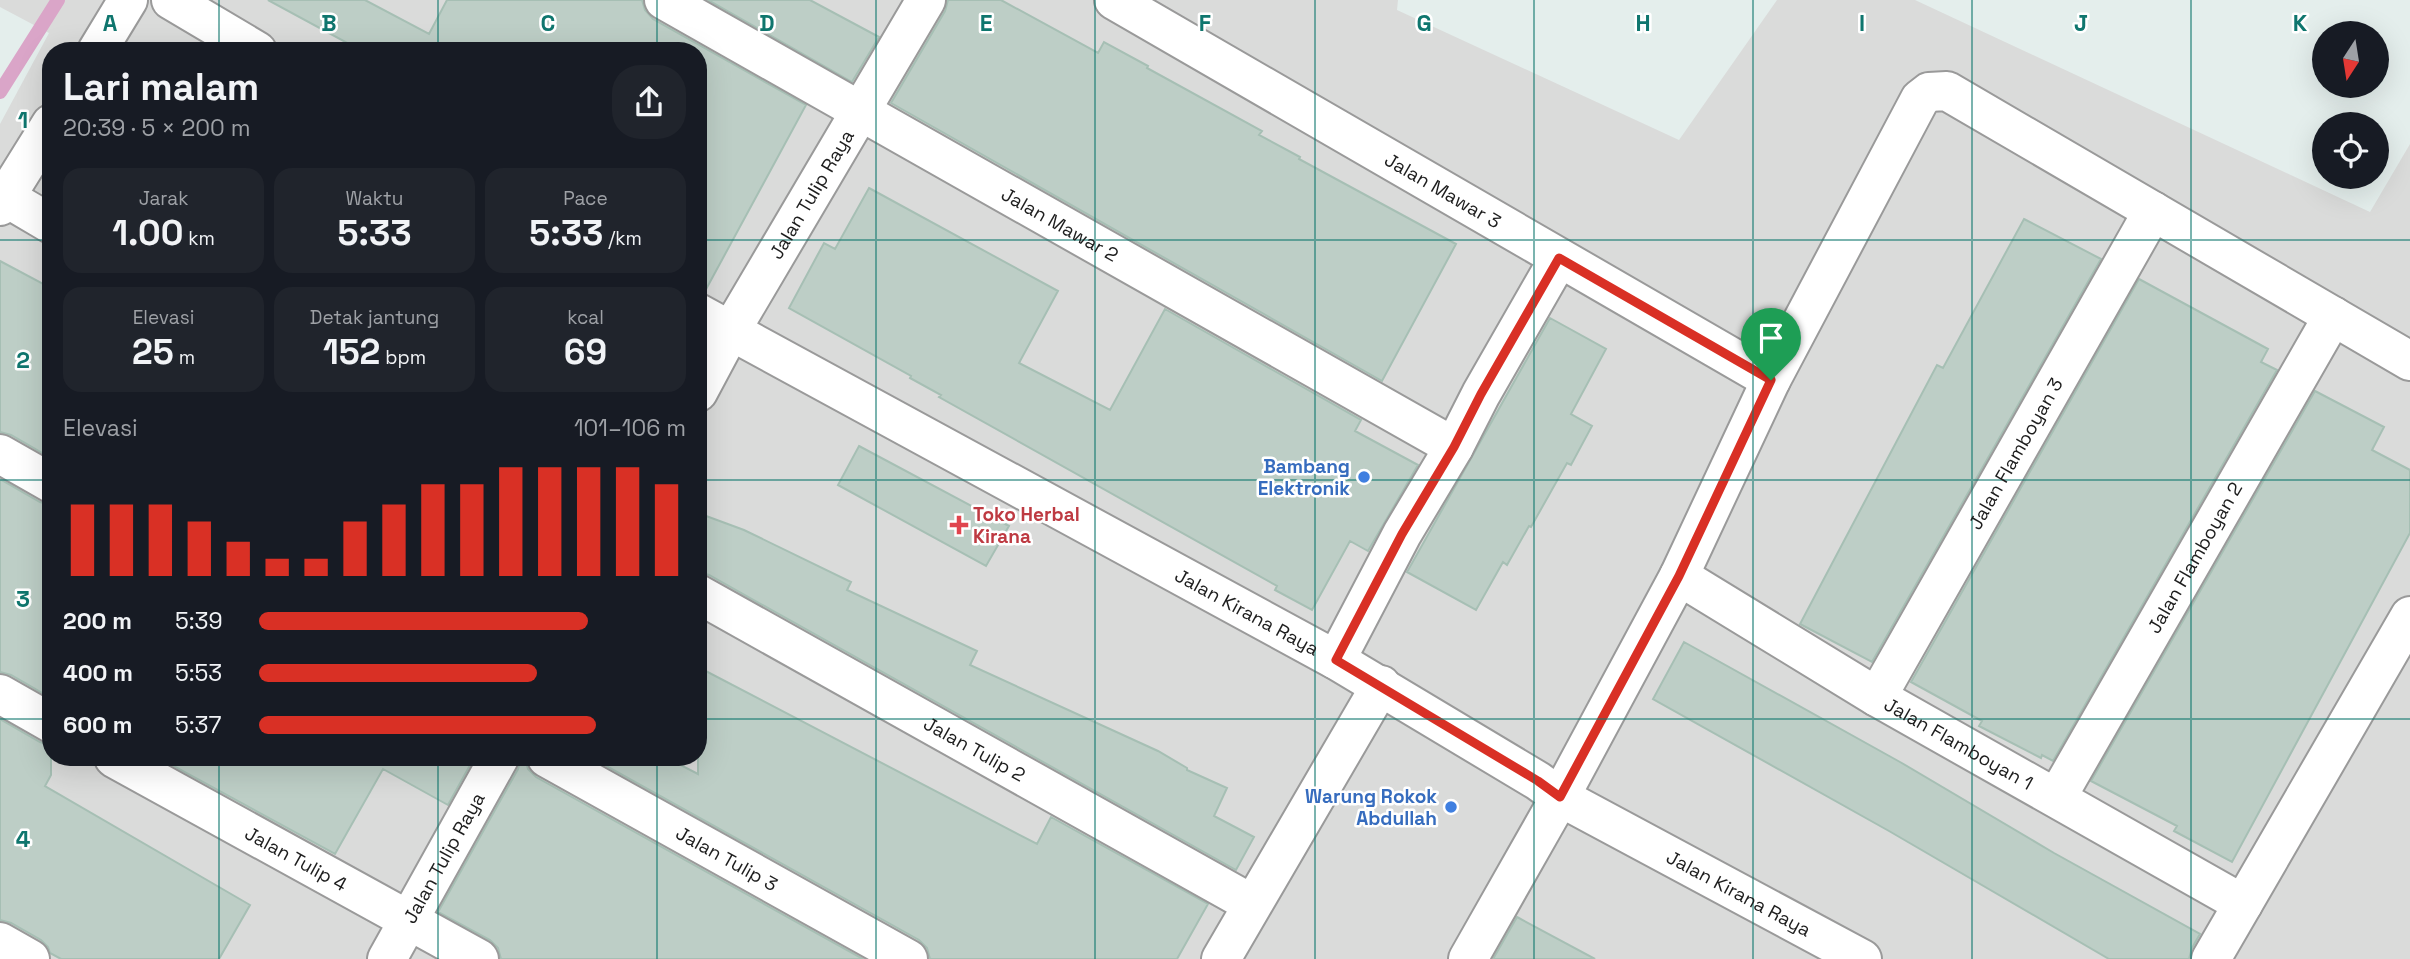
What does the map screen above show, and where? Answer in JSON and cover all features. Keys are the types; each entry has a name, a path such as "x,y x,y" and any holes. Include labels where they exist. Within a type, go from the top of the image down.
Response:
{"street":[{"path":"102,42 128,0"},
{"path":"171,0 242,42"},
{"name":"Jalan Mawar 2","path":"664,0 1454,447"},
{"name":"Jalan Tulip Raya","path":"707,353 714,323 859,111 926,0"},
{"name":"Jalan Mawar 3","path":"1114,0 1771,380"},
{"path":"1468,959 1560,797 1679,576 1771,380 1920,99 1929,92 1947,91 2410,361"},
{"path":"42,138 2,201 42,220"},
{"name":"Jalan Flamboyan 3","path":"1877,696 2152,211"},
{"path":"1336,660 1402,534 1454,447 1481,394 1559,258"},
{"name":"Jalan Flamboyan 2","path":"2057,797 2333,316"},
{"name":"Jalan Kirana Raya","path":"714,323 1336,660 1538,781 1560,797 1863,959"},
{"path":"0,454 42,478"},
{"name":"Jalan Flamboyan 1","path":"1679,576 1877,696 2243,904"},
{"name":"Jalan Tulip 2","path":"707,599 1252,904"},
{"path":"2211,959 2410,616"},
{"path":"1221,959 1381,685"},
{"path":"0,694 42,718"},
{"name":"Jalan Tulip 4","path":"128,766 479,959"},
{"name":"Jalan Tulip Raya","path":"387,959 495,766"},
{"name":"Jalan Tulip 3","path":"561,766 908,959"},
{"path":"0,942 30,959"}],"shaded area":[{"path":"0,0 1398,0 1397,10 1679,140 1777,0 1915,0 2312,185 2312,189 2321,189 2370,212 2384,189 2389,189 2389,180 2410,144 2410,959 0,959 0,124 42,46 42,766 707,766 707,42 44,42 49,33 0,7"}],"building":[{"path":"268,0 365,0 429,34 447,0 642,0 645,10 653,19 694,42 345,42"},
{"path":"708,0 810,0 879,37 852,82"},
{"path":"948,0 1001,0 1098,53 1104,42 1262,131 1259,135 1300,157 1299,159 1456,244 1382,381 891,103 945,11"},
{"path":"707,49 806,105 707,287"},
{"path":"869,188 1058,291 1019,363 1110,410 1165,309 1361,420 1355,431 1418,465 1368,551 1350,541 1312,610 1275,590 1277,586 939,397 941,395 910,378 911,376 789,308 824,243 835,249"},
{"path":"2024,219 2101,259 1872,662 1800,624 1937,365 1943,368"},
{"path":"0,261 42,283 42,453 11,435 0,432"},
{"path":"2139,279 2268,349 2261,362 2277,370 2053,761 2042,755 2041,758 1979,726 1982,721 1911,682"},
{"path":"1550,318 1606,349 1571,414 1592,426 1571,465 1567,463 1531,527 1529,526 1507,565 1503,562 1476,610 1407,572"},
{"path":"2315,391 2384,427 2372,450 2410,470 2410,533 2232,862 2174,831 2177,826 2091,781"},
{"path":"859,446 1009,526 986,566 838,485"},
{"path":"0,479 42,503 42,693 11,675 0,672"},
{"path":"707,516 744,530 851,582 847,590 977,651 970,665 1158,751 1187,770 1227,788 1214,816 1254,837 1236,870 709,575"},
{"path":"1684,642 2200,934 2189,959 2109,959 1889,831 1653,699"},
{"path":"707,672 1037,844 1051,817 1208,904 1177,959 930,959 927,948 919,940 606,766 682,766 698,774 698,766 707,766"},
{"path":"0,719 42,743 42,766 51,766 51,775 45,786 250,905 219,959 61,959 50,953 41,940 11,923 0,920"},
{"path":"174,766 470,766 448,805 383,769 335,854"},
{"path":"519,766 527,766 536,777 863,959 501,959 498,948 490,940 438,912"},
{"path":"1517,917 1595,959 1493,959"}],"waterway":[{"path":"0,92 58,0"}],"place":[{"name":"Bambang Elektronik","path":"1364,477"},
{"name":"Toko Herbal Kirana","path":"959,525"},
{"name":"Warung Rokok Abdullah","path":"1451,807"}],"route":[{"path":"1559,258 1771,380 1679,576 1560,797 1538,781 1336,660 1402,534 1454,447 1481,394 1559,258"}]}
